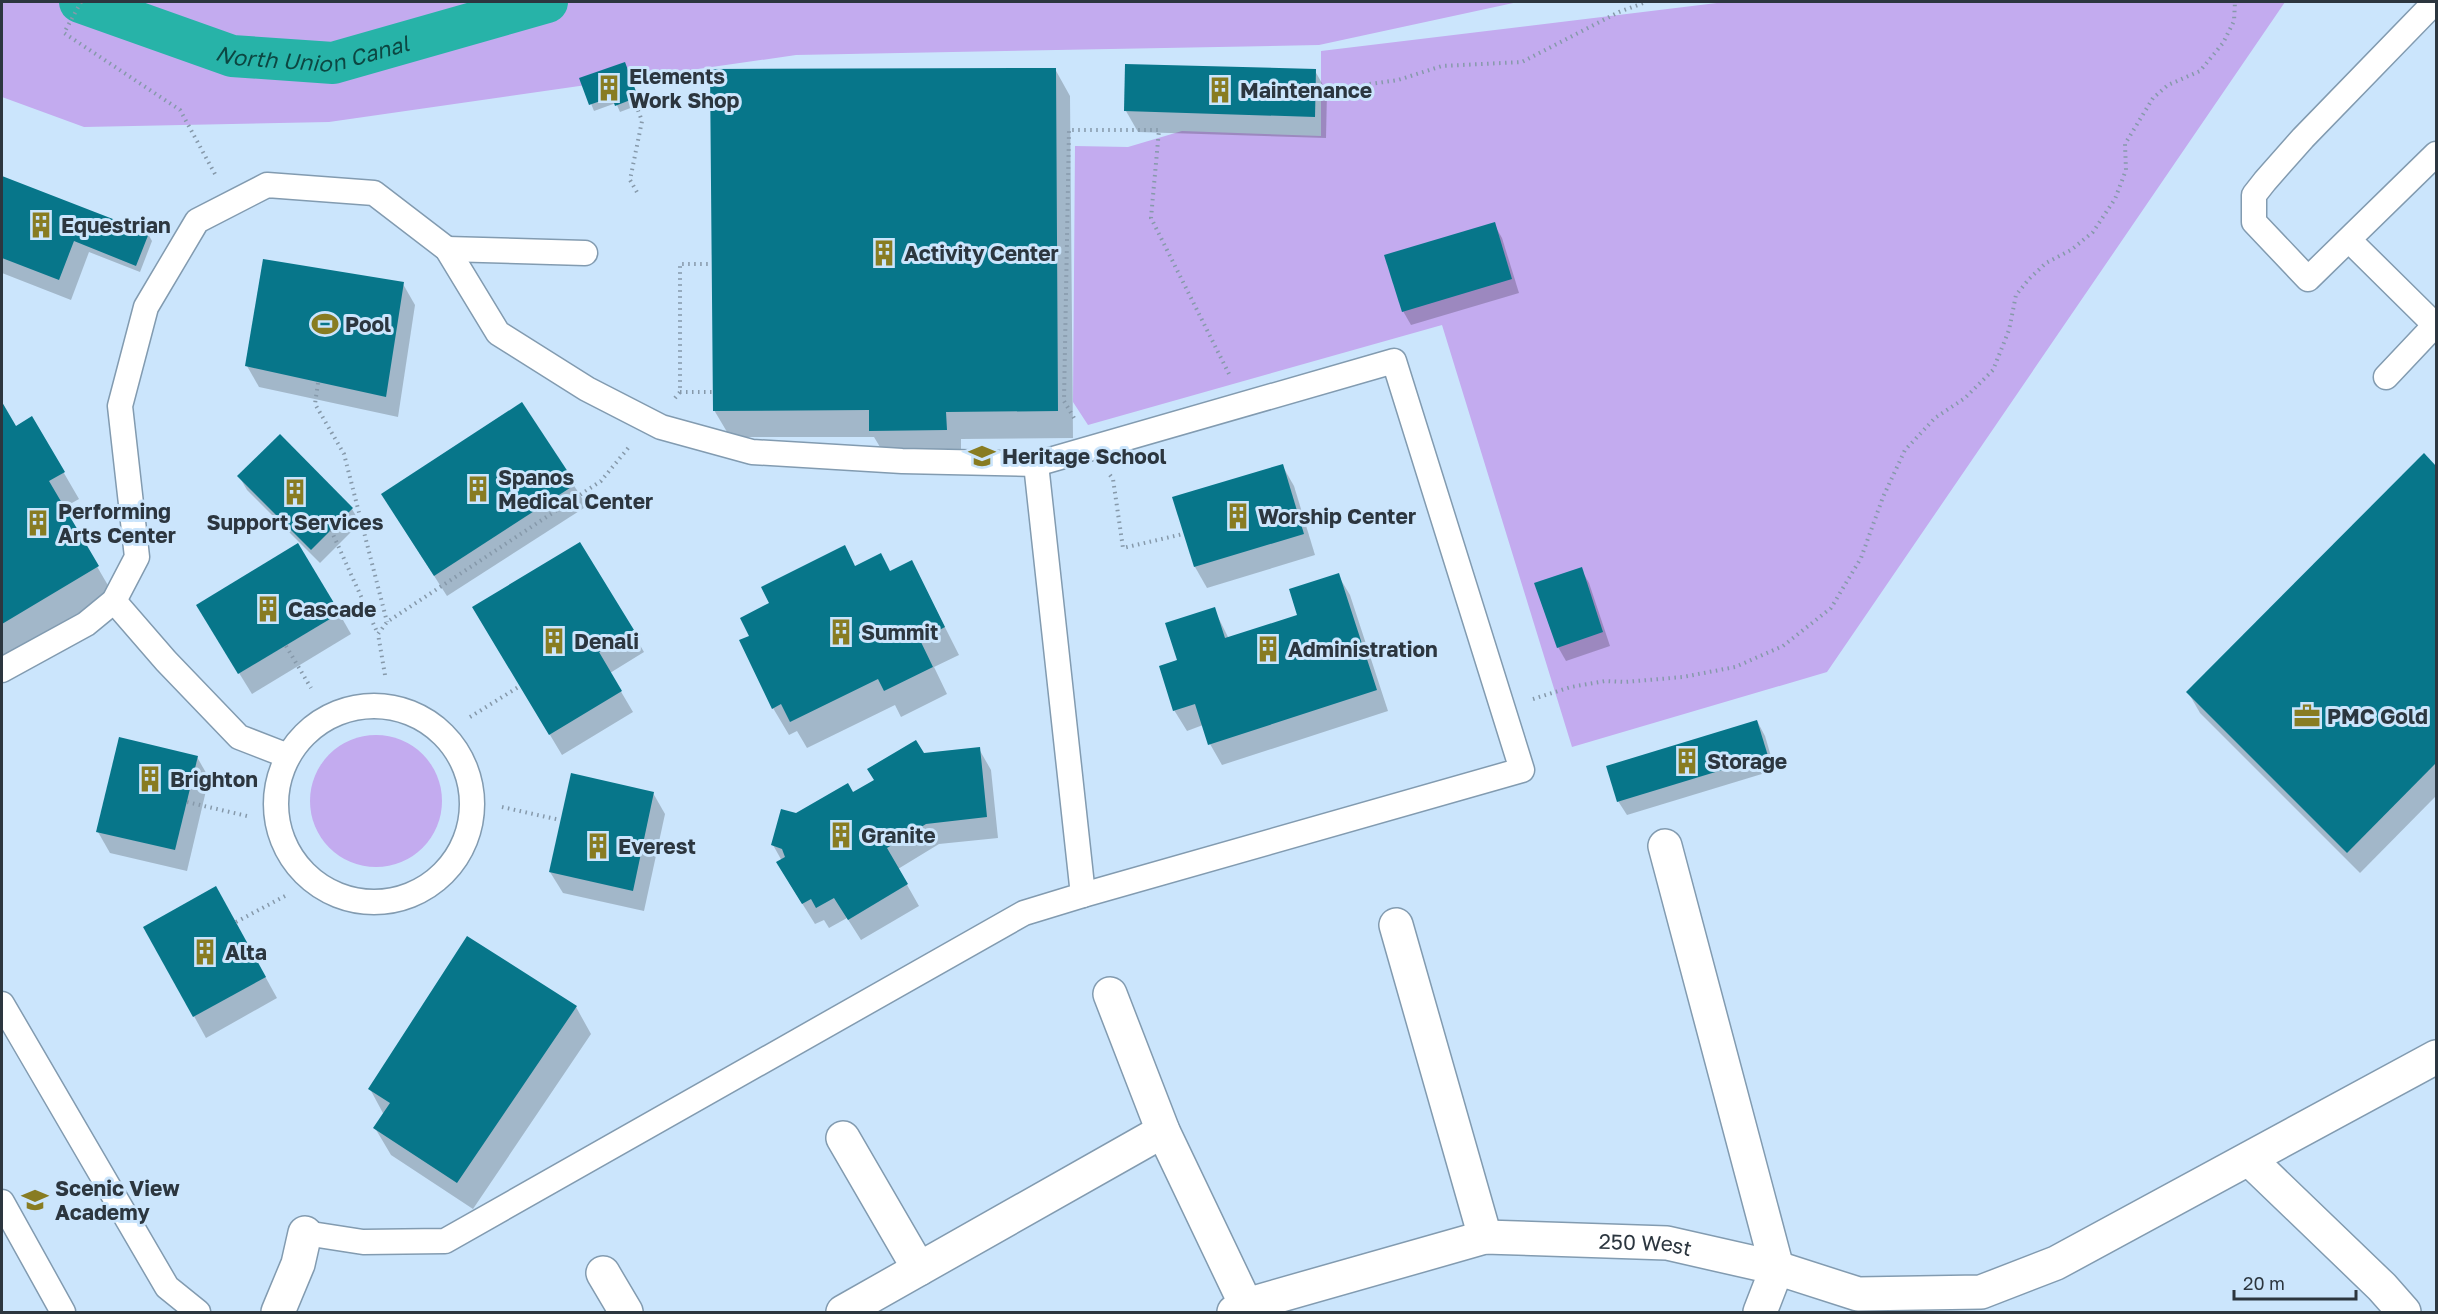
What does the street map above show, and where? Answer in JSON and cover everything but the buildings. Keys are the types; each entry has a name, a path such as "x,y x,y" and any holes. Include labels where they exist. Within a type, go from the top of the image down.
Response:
{"street":[{"path":"1665,846 1778,1268 1760,1312"},
{"path":"1395,925 1485,1237"},
{"path":"1110,994 1163,1131 1240,1309"},
{"name":"250 West","path":"1240,1309 1485,1237 1667,1243 1778,1268 1857,1294 1978,1303 2436,1057"},
{"path":"843,1312 1163,1131"},
{"path":"843,1138 919,1269"},
{"path":"2248,1159 2382,1287 2404,1312"},
{"path":"278,1312 298,1264 305,1233"},
{"path":"603,1273 626,1312"}],"lane":[{"path":"2435,2 2303,138 2254,195 2254,222 2308,279 2436,154"},
{"path":"2,670 86,624 114,601 137,557 120,406 146,307 196,221 267,185 374,193 447,249 498,333 587,389 661,427 752,453 902,461 1036,464 1394,361 1522,770 1024,913 445,1241 363,1242 305,1233"},
{"path":"2349,240 2436,325 2386,377"},
{"path":"447,249 585,254"},
{"path":"1036,464 1083,895"},
{"path":"114,601 166,661 239,737 288,756"},
{"path":"382,706 409,713 433,727 453,746 466,771 472,799 470,826 459,853 443,875 420,891 394,901 366,902 338,896 322,887 295,862 281,837 276,810 278,782 288,756 305,734 328,717 354,708 382,706"},
{"path":"2,1004 168,1287 198,1312"},
{"path":"2,1202 59,1311"}],"path":[{"path":"81,2 64,33 180,110 231,202"},
{"path":"1328,90 1398,80 1442,66 1522,62 1619,12 1646,2"},
{"path":"1503,709 1571,687 1605,681 1625,682 1683,677 1735,666 1783,646 1831,608 1861,558 1883,497 1905,450 1935,418 1965,398 1993,370 2009,330 2016,296 2029,279 2046,263 2071,250 2093,232 2115,199 2126,170 2125,144 2153,98 2168,85 2200,71 2223,43 2234,21 2235,2"},
{"path":"634,99 642,121 630,180 638,194"},
{"path":"1183,534 1123,548 1113,479 1064,401 1069,130 1159,130 1151,218 1235,385 1240,406"},
{"path":"378,634 387,622 601,481 638,435 670,406 663,410 680,392 680,264 712,264"},
{"path":"318,383 315,404 344,454 387,622"},
{"path":"680,392 712,392"},
{"path":"331,530 378,634 385,675"},
{"path":"286,646 311,688"},
{"path":"470,717 520,686"},
{"path":"187,802 247,816"},
{"path":"502,807 560,820"},
{"path":"236,922 285,896"}],"shaded area":[{"path":"2,2 1518,2 1319,45 796,55 329,122 84,127 2,97"},
{"path":"1725,2 2285,2 1827,672 1572,747 1442,325 1088,425 1073,402 1075,146 1128,147 1182,131 1321,136 1321,51"},
{"path":"376,735 401,740 423,754 437,776 442,801 437,826 423,848 401,862 376,867 351,862 329,848 315,826 310,801 315,776 329,754 351,740"}],"waterway":[{"name":"North Union Canal","path":"80,2 232,56 333,63 547,2"}],"place":[{"name":"Elements Work Shop","path":"609,88"},
{"name":"Maintenance","path":"1220,90"},
{"name":"Equestrian","path":"41,225"},
{"name":"Activity Center","path":"884,253"},
{"name":"Pool","path":"325,324"},
{"name":"Heritage School","path":"982,456"},
{"name":"Spanos Medical Center","path":"478,489"},
{"name":"Support Services","path":"295,492"},
{"name":"Worship Center","path":"1238,516"},
{"name":"Performing Arts Center","path":"38,523"},
{"name":"Cascade","path":"268,609"},
{"name":"Summit","path":"841,632"},
{"name":"Denali","path":"554,641"},
{"name":"Administration","path":"1268,649"},
{"name":"PMC Gold","path":"2307,716"},
{"name":"Storage","path":"1687,761"},
{"name":"Brighton","path":"150,779"},
{"name":"Granite","path":"841,835"},
{"name":"Everest","path":"598,846"},
{"name":"Alta","path":"205,952"},
{"name":"Scenic View Academy","path":"35,1200"}]}
